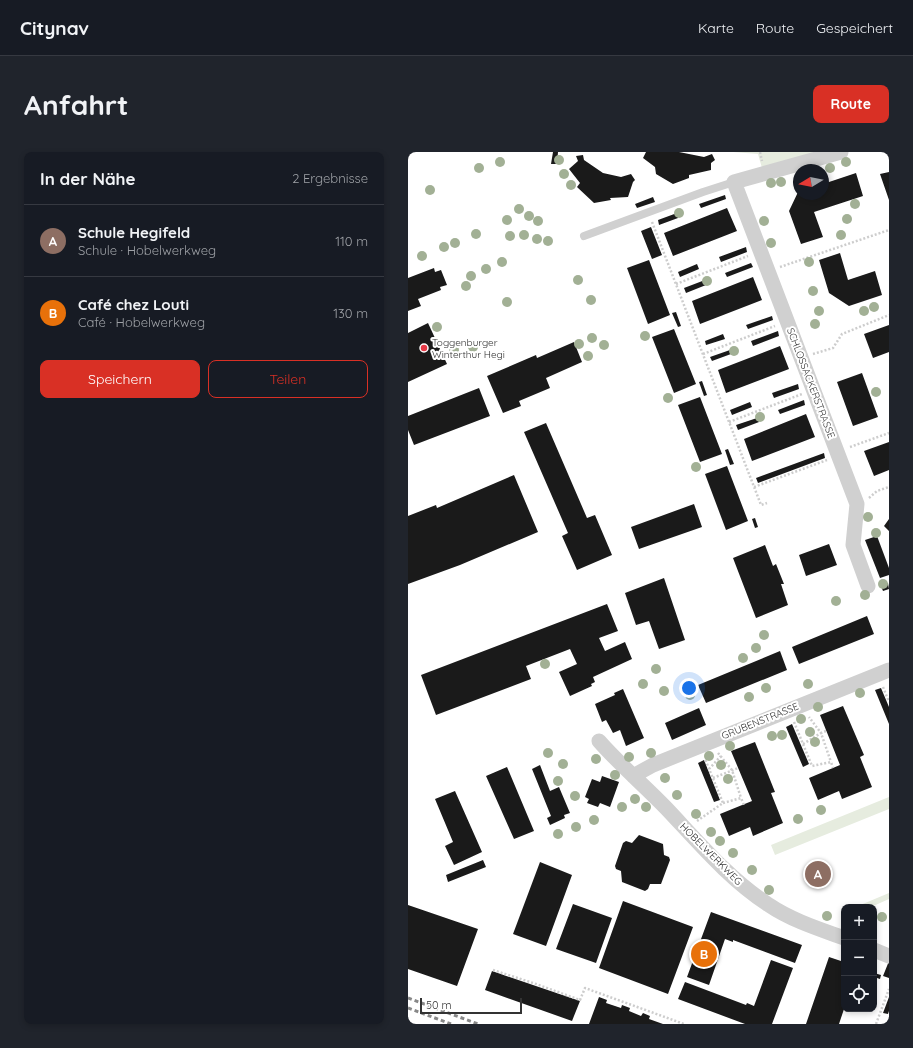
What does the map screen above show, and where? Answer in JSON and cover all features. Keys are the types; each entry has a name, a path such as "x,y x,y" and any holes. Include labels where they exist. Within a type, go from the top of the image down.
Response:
{"street":[{"path":"734,182 841,152"},
{"name":"SCHLOSSACKERSTRASSE","path":"734,182 857,504 853,545 868,586"},
{"name":"GRUBENSTRASSE","path":"633,776 653,765 889,670"},
{"name":"HOBELWERKWEG","path":"599,741 745,888 770,906 812,926 841,937"},
{"path":"877,951 889,956"}],"lane":[{"path":"584,236 734,182"}],"path":[{"path":"648,212 761,505 766,503"},
{"path":"768,271 889,230"},
{"path":"676,284 761,252"},
{"path":"802,359 833,348 842,334 889,315"},
{"path":"703,354 788,321"},
{"path":"729,422 814,390"},
{"path":"754,487 889,433"},
{"path":"857,504 867,499 877,491 889,486"},
{"path":"794,708 821,733 833,768"},
{"path":"794,708 803,744 812,766 831,762"},
{"path":"803,744 826,731"},
{"path":"715,748 732,770 744,804"},
{"path":"703,752 723,803"},
{"path":"709,769 721,756"},
{"path":"713,778 738,768"},
{"path":"694,824 723,803 741,798"},
{"path":"493,970 580,1000 585,988 684,1024"},
{"path":"876,1024 889,989"}],"shaded area":[{"path":"733,152 815,152 762,168 758,154"},
{"path":"889,797 889,809 775,855 771,845"},
{"path":"889,893 889,899 877,904 863,904"}],"building":[{"path":"553,152 558,152 557,164 551,164"},
{"path":"646,152 679,152 704,157 712,154 715,160 711,163 711,170 689,175 689,178 673,184 656,174 655,167 643,158"},
{"path":"583,155 584,160 603,173 621,177 631,174 635,180 628,197 610,198 611,200 594,203 577,187 580,183 569,169 578,161 576,156"},
{"path":"889,172 889,200 880,174"},
{"path":"856,173 863,196 814,212 823,237 801,244 789,211 794,200 829,200 829,182"},
{"path":"725,195 726,199 701,208 699,204"},
{"path":"653,197 655,202 637,208 635,204"},
{"path":"727,208 737,231 673,256 664,233"},
{"path":"677,213 678,218 659,225 658,220"},
{"path":"651,227 662,255 652,259 641,231"},
{"path":"746,247 747,252 721,262 719,257"},
{"path":"840,253 848,280 875,271 882,295 849,306 829,293 819,260"},
{"path":"649,260 670,315 648,324 627,268"},
{"path":"751,263 753,267 727,277 725,273"},
{"path":"697,264 699,269 680,277 678,272"},
{"path":"434,268 435,272 441,270 447,285 440,287 441,290 418,299 421,306 408,311 408,278"},
{"path":"753,277 762,300 700,324 692,301"},
{"path":"705,280 706,285 686,293 684,288"},
{"path":"676,312 681,326 678,327 672,313"},
{"path":"772,316 773,320 748,329 746,325"},
{"name":"Toggenburger Winterthur Hegi","path":"428,323 447,364 408,382 408,333"},
{"path":"889,325 889,352 873,358 864,334"},
{"path":"674,329 696,384 674,393 652,337"},
{"path":"778,331 779,336 753,346 751,341"},
{"path":"723,334 725,339 706,345 705,341"},
{"path":"574,342 582,362 546,378 550,388 519,401 521,406 503,413 487,376 536,355 537,358"},
{"path":"780,346 789,369 726,393 718,370"},
{"path":"730,350 731,354 712,361 710,357"},
{"path":"862,373 878,417 853,426 837,382"},
{"path":"702,381 707,395 704,396 699,382"},
{"path":"798,384 799,389 774,398 772,393"},
{"path":"479,388 490,416 414,445 408,430 408,416"},
{"path":"700,397 722,454 700,462 678,405"},
{"path":"804,400 805,405 780,414 778,410"},
{"path":"750,402 752,407 732,415 730,410"},
{"path":"806,414 815,437 752,461 744,439"},
{"path":"757,418 759,422 738,430 736,425"},
{"path":"546,423 587,518 595,515 612,555 577,570 562,536 568,533 524,432"},
{"path":"889,442 889,470 874,476 864,451"},
{"path":"728,449 734,464 730,465 725,450"},
{"path":"824,453 825,458 758,483 756,478"},
{"path":"727,466 748,521 726,530 705,474"},
{"path":"514,475 538,532 460,565 408,584 408,516 436,505 437,508"},
{"path":"694,504 702,527 639,549 631,527"},
{"path":"755,518 758,527 755,528 752,519"},
{"path":"889,519 889,531 884,526"},
{"path":"877,536 889,568 889,575 880,578 865,540"},
{"path":"829,544 837,565 806,576 799,555"},
{"path":"765,545 773,566 776,564 784,584 781,584 788,605 756,618 733,558"},
{"path":"664,578 685,640 659,649 649,621 636,625 625,593"},
{"path":"888,583 889,589 883,591 881,586"},
{"path":"607,604 618,631 599,638 605,651 625,642 632,659 593,677 595,682 591,684 592,686 570,696 559,672 577,664 570,649 526,666 531,679 436,715 421,675"},
{"path":"867,616 874,634 799,664 792,647"},
{"path":"780,651 787,670 706,703 698,685"},
{"path":"881,688 889,707 889,724 875,690"},
{"path":"623,689 644,738 626,746 620,730 613,733 606,720 602,722 595,704 615,695 614,693"},
{"path":"843,706 864,755 860,757 872,787 842,799 839,791 818,800 809,778 840,765 820,715"},
{"path":"699,708 706,725 672,740 665,723"},
{"path":"792,724 809,764 803,767 786,727"},
{"path":"755,742 775,792 771,793 783,823 753,836 750,827 729,836 720,814 752,801 731,751"},
{"path":"704,760 720,800 714,802 698,763"},
{"path":"540,765 550,791 559,787 570,813 564,815 565,818 550,825 547,818 551,816 532,769"},
{"path":"507,767 534,831 514,839 486,776"},
{"path":"602,776 619,782 610,807 600,803 598,807 587,803 589,799 585,797 592,779 600,782"},
{"path":"455,791 482,852 454,865 445,846 453,842 435,799"},
{"path":"639,835 663,844 664,855 669,857 670,860 661,884 650,884 648,889 645,891 622,882 621,871 616,869 615,866 623,843 626,841 632,843"},
{"path":"483,860 486,867 448,882 446,875"},
{"path":"540,862 572,875 546,946 513,934"},
{"path":"623,901 693,927 668,994 599,968"},
{"path":"573,904 612,918 596,963 556,949"},
{"path":"408,905 478,929 457,986 408,969"},
{"path":"711,912 802,945 795,963 733,940 733,942 725,939 709,985 687,977"},
{"path":"829,957 841,961 841,1012 843,1012 839,1024 806,1024"},
{"path":"771,960 793,968 772,1024 745,1024 678,999 685,982 746,1005 747,1003 754,1006"},
{"path":"889,961 889,978 883,976"},
{"path":"492,971 580,1001 572,1021 485,990"},
{"path":"877,974 881,975 880,979 877,978"},
{"path":"599,997 607,1000 606,1003 621,1008 622,1005 630,1008 629,1011 641,1016 643,1013 650,1016 649,1019 663,1024 589,1024"},
{"path":"889,997 888,1014 883,1013"}],"railway":[{"path":"408,998 478,1024"},
{"path":"408,1008 451,1024"}],"place":[{"name":"Toggenburger Winterthur Hegi","path":"424,348"},
{"name":"Schule Hegifeld","path":"818,874"},
{"name":"Café chez Louti","path":"704,954"}]}
